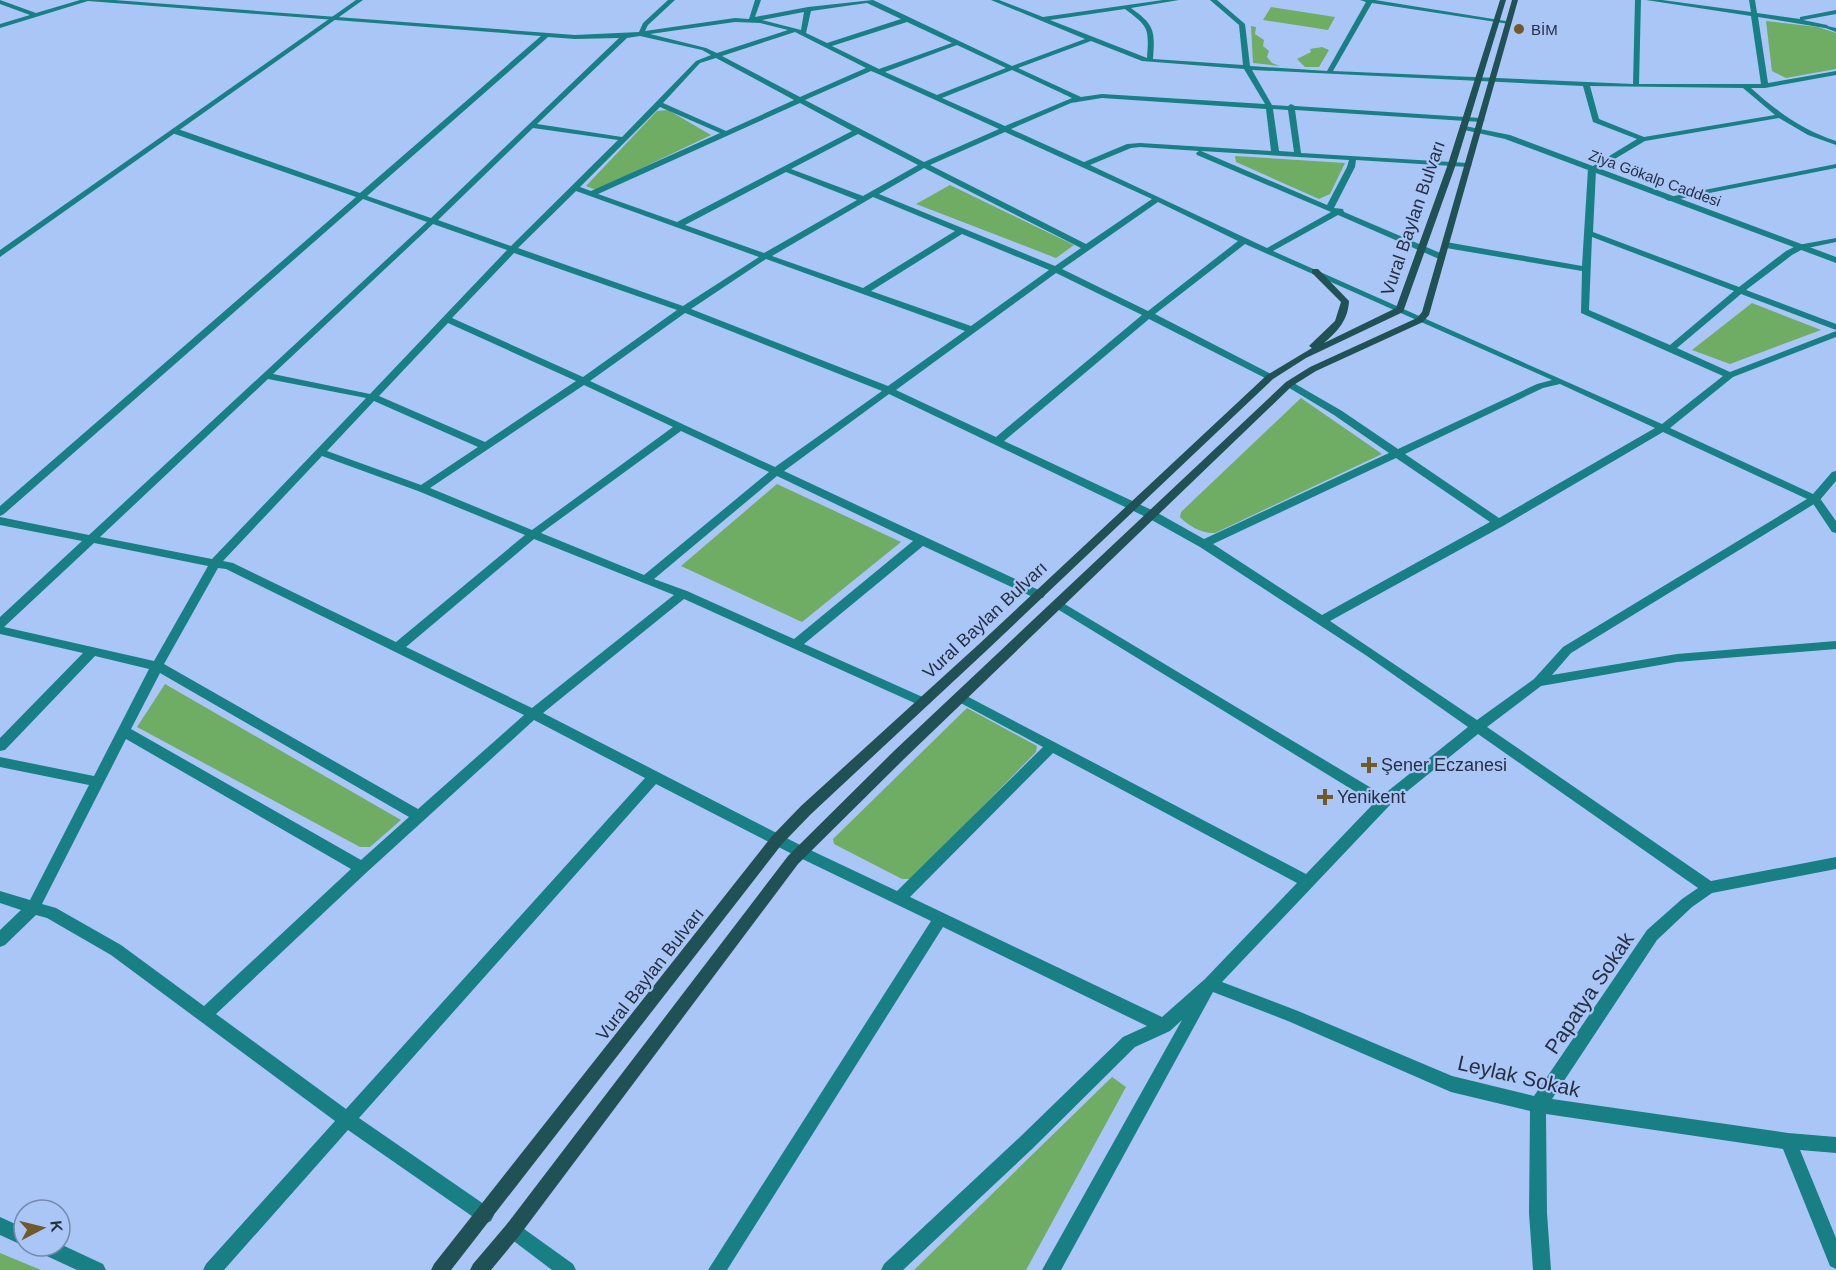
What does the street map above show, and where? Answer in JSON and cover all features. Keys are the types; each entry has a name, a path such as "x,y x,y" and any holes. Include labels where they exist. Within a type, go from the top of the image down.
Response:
{"main road":[{"name":"Vural Baylan Bulvarı","path":"1503,0 1503,21"},
{"name":"Vural Baylan Bulvarı","path":"1420,320 1426,313 1468,165 1479,125 1486,80 1503,21 1515,0"},
{"name":"Vural Baylan Bulvarı","path":"440,1270 777,840 806,810 1270,377 1303,356 1400,310 1452,164 1464,123 1486,80"},
{"path":"1303,356 1341,322 1346,312 1345,301 1315,271"},
{"path":"479,1270 513,1230 734,936 801,852 959,697 1289,384 1313,369 1420,320"}],"street":[{"path":"0,26 88,0 546,35 625,36 752,20 808,9 876,0"},
{"path":"0,254 360,0"},
{"path":"641,34 645,24 672,0"},
{"path":"752,20 758,0"},
{"path":"994,0 1090,39 1150,60 1329,73 1636,86 1766,86 1836,73"},
{"path":"1042,19 1176,0"},
{"path":"1213,0 1242,24 1247,68 1269,105 1275,153"},
{"path":"1329,73 1366,0 1503,21"},
{"path":"1636,86 1638,0"},
{"path":"1649,0 1794,20 1836,30"},
{"path":"1752,0 1766,86"},
{"path":"866,1 1079,99"},
{"path":"0,2 36,15"},
{"path":"1127,8 1149,23 1152,31 1150,60"},
{"path":"799,32 808,9"},
{"path":"1794,20 1836,12"},
{"path":"752,20 799,32 828,45 874,70 1158,199 1244,241 1561,381 1815,499 1836,529"},
{"path":"828,45 905,20"},
{"path":"0,940 33,908 157,666 215,563 513,249 660,104 698,62 714,55 799,32"},
{"path":"641,34 653,39 698,47 1087,248"},
{"path":"0,512 546,35"},
{"path":"0,624 268,376 625,36"},
{"path":"936,98 1090,39"},
{"path":"591,194 727,134 799,99 874,70 957,43"},
{"path":"1827,75 1836,79"},
{"path":"1586,84 1596,120 1643,139"},
{"path":"1745,86 1781,116 1810,135 1836,143"},
{"name":"Ziya Gökalp Caddesi","path":"422,489 585,380 684,309 767,255 923,165 1069,101 1079,99 1102,96 1291,106 1479,125 1592,170 1836,260"},
{"path":"660,104 727,134"},
{"path":"1291,106 1298,155"},
{"path":"1730,375 1584,311 1592,170 1643,139 1781,116"},
{"path":"533,126 623,139"},
{"path":"175,131 684,309 888,390 1152,515 1204,544 1322,620 1709,888"},
{"path":"678,225 858,131"},
{"path":"1084,165 1130,146 1468,165"},
{"path":"1191,149 1423,248 1586,269"},
{"path":"1330,207 1351,167 1353,158"},
{"path":"1670,199 1836,166"},
{"path":"785,169 863,199"},
{"path":"574,188 972,330"},
{"path":"873,194 1056,269 1270,377"},
{"path":"645,580 776,472 1056,269 1158,199"},
{"path":"1267,251 1340,211"},
{"path":"866,291 960,231"},
{"path":"1588,233 1836,327"},
{"path":"1671,349 1740,290 1789,253 1802,247 1836,240"},
{"path":"998,441 1148,315 1244,241"},
{"path":"447,319 585,380 1039,595"},
{"path":"1322,620 1499,523 1663,428 1730,375 1836,334"},
{"path":"268,376 373,397 486,446"},
{"path":"1204,544 1540,386 1561,381"},
{"path":"1289,384 1338,413 1499,523"},
{"path":"397,648 533,534 681,426"},
{"path":"321,452 422,489 683,594 923,702"},
{"path":"890,1270 1026,1143 1129,1042 1164,1026 1210,984 1384,802 1477,727 1538,682 1567,650 1815,499 1836,474"},
{"path":"0,521 92,541 230,566 532,714 801,852 1164,1026"},
{"path":"796,644 921,541"},
{"path":"205,1015 362,867 532,714 683,594"},
{"path":"1058,604 1384,802"},
{"path":"0,630 157,666 419,816"},
{"path":"1538,682 1677,658 1836,645"},
{"path":"0,746 93,651"},
{"path":"959,697 1308,881"},
{"path":"124,731 362,867"},
{"path":"900,898 1052,746"},
{"path":"0,762 98,782"},
{"path":"212,1270 655,776"},
{"name":"Papatya Sokak","path":"1538,1105 1652,935 1687,903 1709,888 1836,863"},
{"path":"0,897 51,913 116,950 348,1120 485,1215"},
{"path":"717,1270 941,918"},
{"path":"1051,1270 1210,984"},
{"name":"Leylak Sokak","path":"1210,984 1293,1016 1451,1084 1538,1105 1788,1141 1836,1145"},
{"path":"1538,1105 1538,1213 1542,1270"},
{"path":"1788,1141 1836,1260"},
{"path":"513,1230 567,1270"},
{"path":"70,1258 97,1270"}],"green space":[{"path":"1271,7 1335,17 1328,30 1263,20"},
{"path":"1766,21 1818,27 1836,33 1836,69 1786,78 1772,71"},
{"path":"1251,26 1256,27 1255,34 1264,40 1263,46 1269,51 1267,57 1272,63 1280,66 1253,63"},
{"path":"1322,47 1329,50 1319,67 1305,67 1297,59 1311,52 1310,49"},
{"path":"668,110 711,135 596,190 586,186 657,111"},
{"path":"1235,156 1345,163 1330,194 1319,199 1236,162"},
{"path":"950,185 1074,245 1056,258 916,204"},
{"path":"1752,303 1821,330 1730,364 1692,350"},
{"path":"1301,398 1382,454 1215,533 1201,531 1183,520 1180,517 1181,512"},
{"path":"777,484 901,542 802,622 681,566"},
{"path":"165,684 401,820 370,847 360,847 137,727"},
{"path":"967,708 1037,746 1036,752 912,879 902,879 834,844 833,839"},
{"path":"1112,1077 1126,1087 1026,1270 914,1270"},
{"path":"0,1253 41,1270 0,1270"}],"place":[{"name":"BİM","path":"1519,29"},
{"name":"Şener Eczanesi","path":"1369,765"},
{"name":"Yenikent","path":"1325,797"}]}
